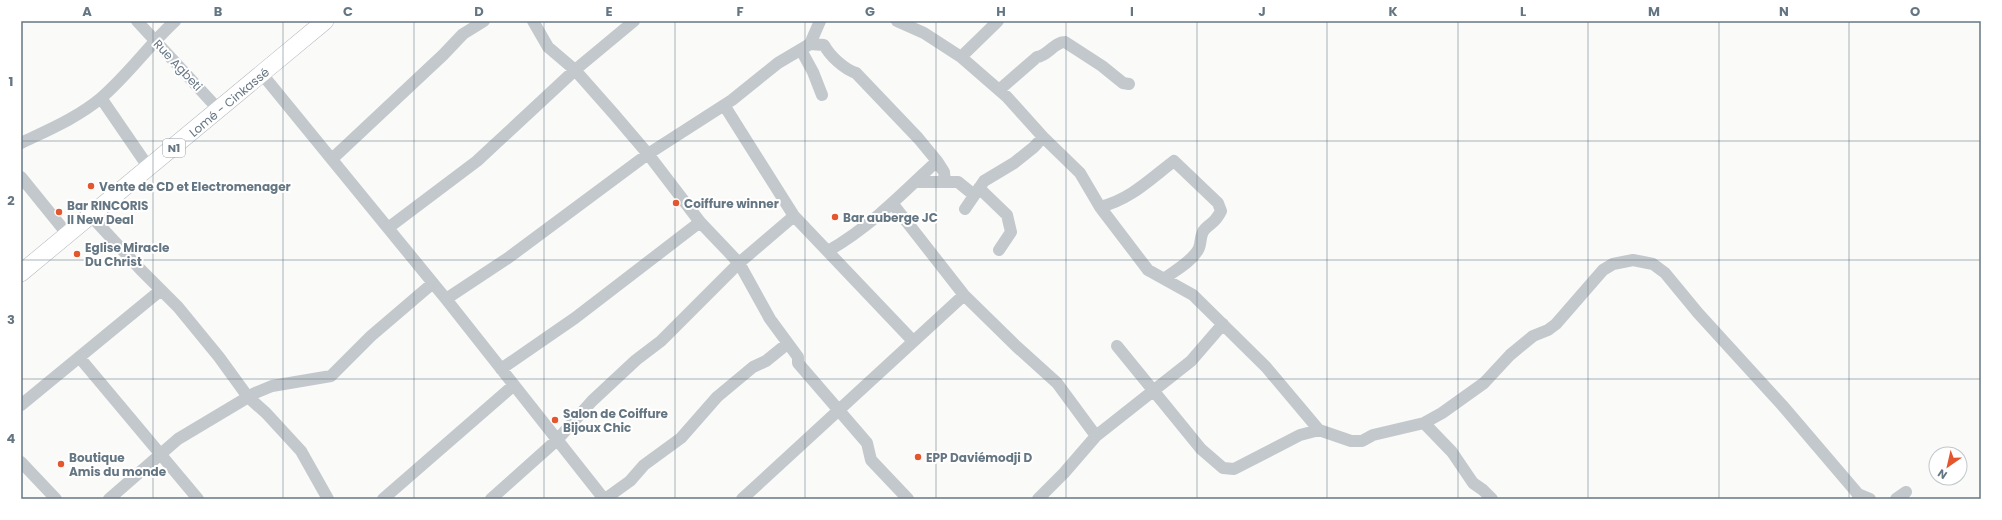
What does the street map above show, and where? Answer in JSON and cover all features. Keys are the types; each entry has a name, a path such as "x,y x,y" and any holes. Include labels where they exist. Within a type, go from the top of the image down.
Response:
{"highway":[{"name":"Lomé - Cinkassé","path":"21,273 325,21"}],"street":[{"name":"Rue Agbeti","path":"137,21 219,110"},
{"path":"21,144 62,124 101,98 155,40 175,21"},
{"path":"332,159 443,55 463,34 484,21"},
{"path":"533,21 548,47 575,70 648,154 700,222 739,263 770,319 798,357 798,363 867,443 871,460 906,498"},
{"path":"388,228 477,160 575,70 634,21"},
{"path":"820,21 805,47 822,95"},
{"path":"897,21 924,33 961,57 999,90 1043,137 1080,173 1100,207 1148,270 1165,278 1193,295 1266,368 1318,430 1351,441 1362,441 1373,435 1424,423 1442,414 1484,383 1510,355 1533,336 1548,330 1556,324 1603,270 1613,264 1633,260 1653,264 1665,273 1698,313 1782,405 1858,496 1870,499"},
{"path":"961,57 998,21"},
{"path":"999,90 1037,57 1042,57 1061,42 1065,42 1102,66 1123,83 1129,84"},
{"path":"446,299 508,258 648,154 724,105 778,63 805,47 824,45 847,70 856,73 918,138 937,161 944,172 945,182"},
{"path":"262,74 446,299 605,499 630,482 644,465 681,438 716,397 753,367 766,361 787,344"},
{"path":"101,98 149,168"},
{"path":"724,105 794,216 913,341"},
{"path":"965,209 984,181 1034,148 1043,137"},
{"path":"828,251 852,237 892,203 937,161"},
{"path":"1100,207 1117,203 1135,193 1174,161 1218,203 1221,211 1215,222 1204,230 1200,240 1199,249 1187,262 1165,278"},
{"path":"21,177 68,235"},
{"path":"915,182 958,182 977,192 1007,215 1011,232 999,250"},
{"path":"892,203 964,295 1016,346 1057,383 1096,436"},
{"path":"91,216 178,307 219,357 248,397 266,413 301,451 328,499"},
{"path":"491,499 557,440 592,401 636,360 661,341 739,263 794,216"},
{"path":"501,369 575,318 700,222"},
{"path":"109,499 178,439 248,397 272,386 331,376 371,336 433,283"},
{"path":"21,406 161,290"},
{"path":"742,499 964,295"},
{"path":"1038,499 1064,473 1096,436 1191,361 1223,324"},
{"path":"1117,346 1154,389 1201,448 1223,468 1234,469 1300,435 1318,430"},
{"path":"79,357 198,499"},
{"path":"383,499 514,386"},
{"path":"1424,423 1452,452 1473,483 1492,499"},
{"path":"21,462 56,499"},
{"path":"1896,499 1906,492"}],"place":[{"name":"Vente de CD et Electromenager","path":"91,186"},
{"name":"Coiffure winner","path":"676,203"},
{"name":"Bar RINCORIS II New Deal","path":"59,212"},
{"name":"Bar auberge JC","path":"835,217"},
{"name":"Eglise Miracle Du Christ","path":"77,254"},
{"name":"Salon de Coiffure Bijoux Chic","path":"555,420"},
{"name":"EPP Daviémodji D","path":"918,457"},
{"name":"Boutique Amis du monde","path":"61,464"}]}
